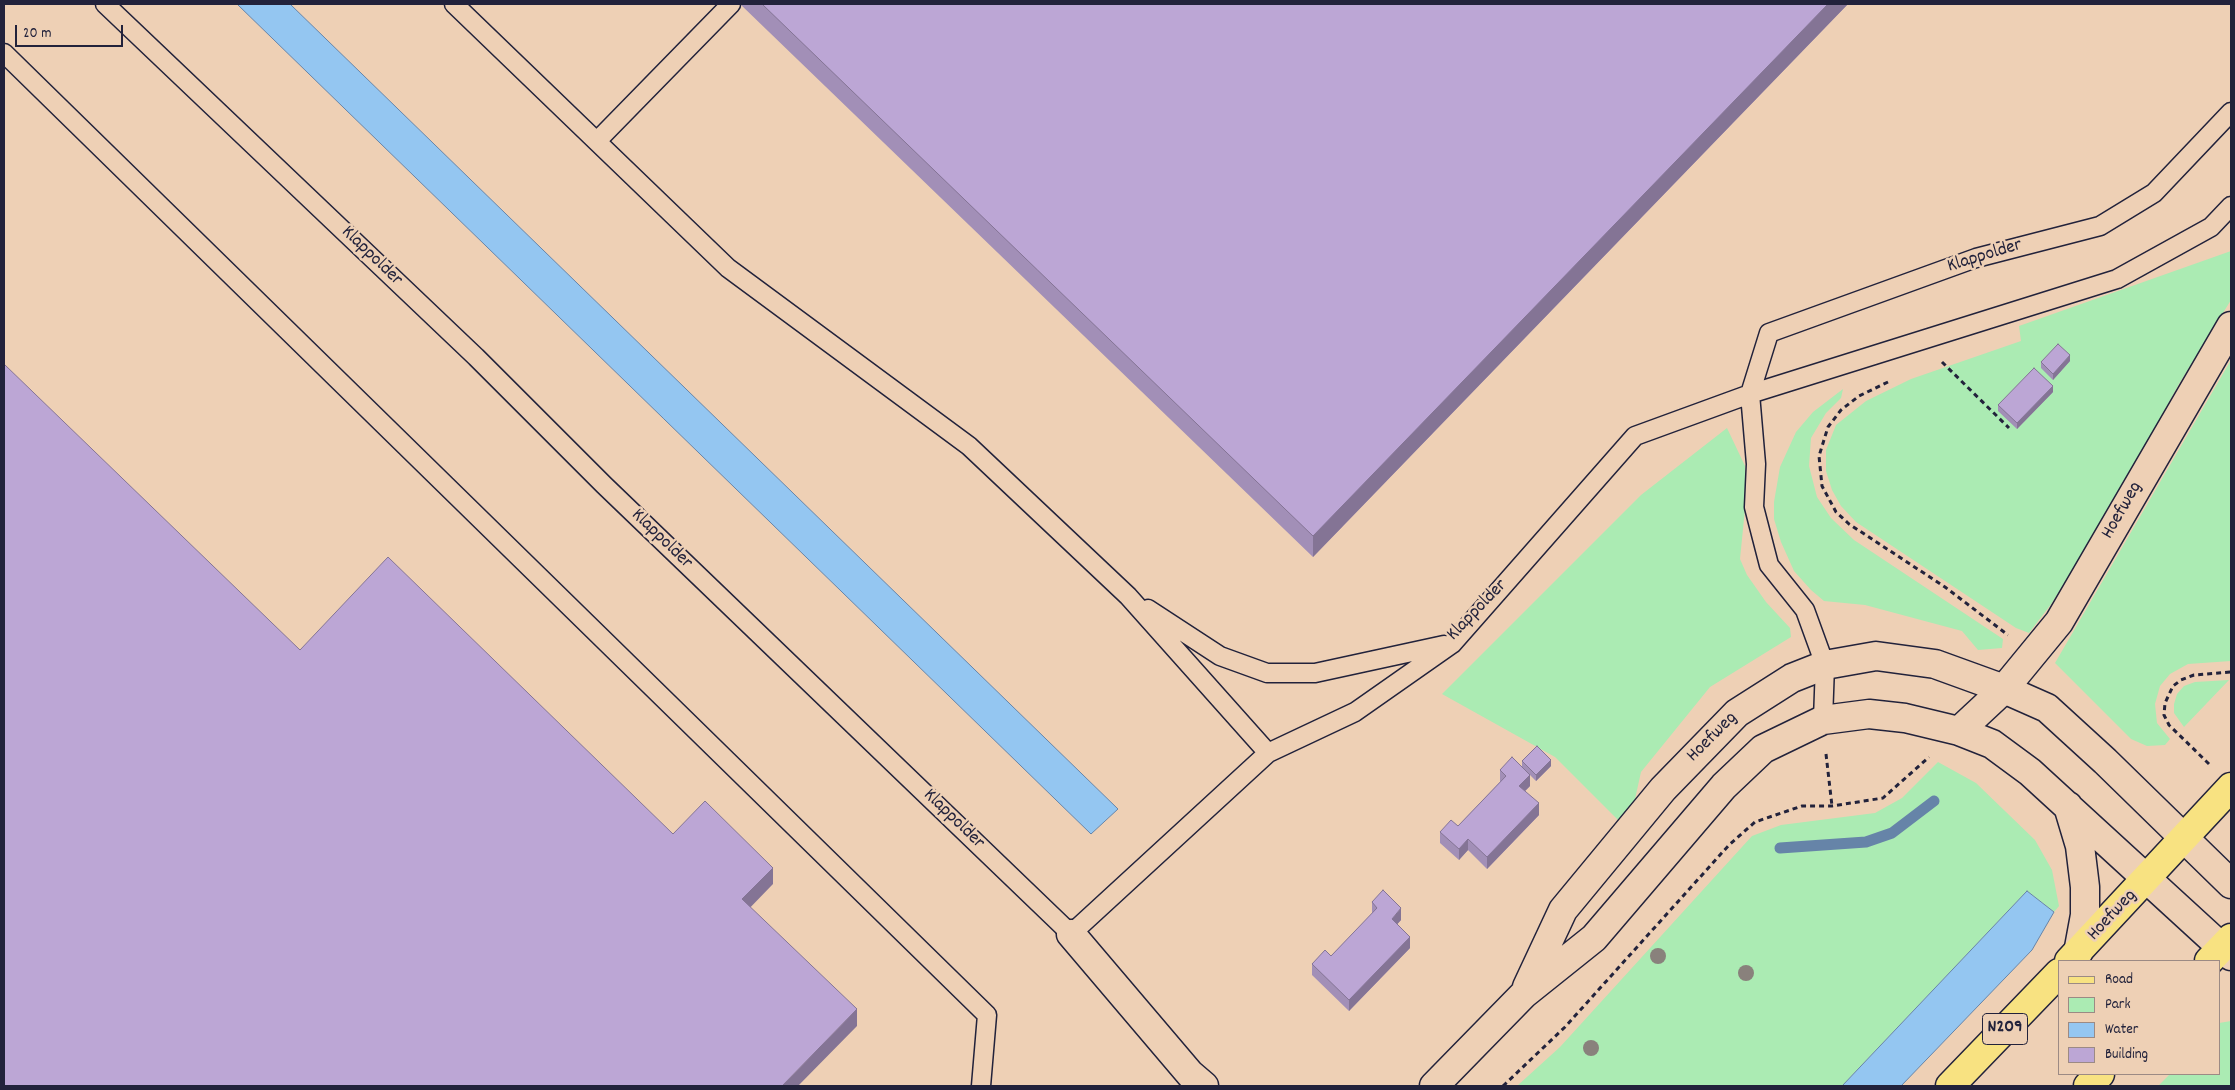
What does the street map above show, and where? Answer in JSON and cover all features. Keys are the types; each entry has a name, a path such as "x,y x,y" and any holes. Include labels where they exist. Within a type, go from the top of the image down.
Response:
{"main road":[{"name":"Hoefweg","path":"2074,957 2231,787"},
{"name":"N209","path":"1950,1086 2058,973"},
{"path":"2088,1086 2099,1075"}],"street":[{"name":"Hoefweg","path":"1959,731 2004,689 2059,622 2231,326"},
{"name":"Hoefweg","path":"1524,994 1564,910 1662,790 1737,713 1792,678 1825,665 1876,656 1935,664 2004,689 2047,708 2105,761 2184,840"},
{"name":"Hoefweg","path":"1434,1086 1524,994 1594,938 1724,786 1763,749 1823,720 1868,714 1905,718 1959,731 1992,744 2030,772 2148,878"},
{"name":"Hoefweg","path":"2068,806 2080,846 2085,887 2085,915 2074,957"},
{"path":"2184,840 2231,884"},
{"path":"2148,878 2223,951"},
{"name":"Klappolder","path":"1071,934 1190,1074 1204,1086"}],"lane":[{"name":"Klappolder","path":"105,4 468,350 604,485 1071,934"},
{"name":"Klappolder","path":"454,4 728,268 969,446 1128,596 1268,753"},
{"path":"597,141 730,4"},
{"path":"4,53 988,1015 981,1086"},
{"name":"Klappolder","path":"1823,720 1825,665 1805,610 1769,566 1754,507 1756,464 1750,394 1769,333 1976,258 2100,226 2154,193 2231,112"},
{"name":"Klappolder","path":"1128,596 1220,656 1267,673 1316,672 1452,644 1636,436 1750,394 2117,279 2211,227 2231,206"},
{"path":"1071,934 1268,753 1355,712 1452,644"}],"path":[{"path":"1934,363 1950,358"},
{"path":"1941,361 2010,428"},
{"path":"1894,380 1859,396 1841,410 1828,427 1819,456 1822,486 1836,512 1849,524 1944,587 2034,654"},
{"path":"2212,767 2169,725 2164,715 2165,703 2173,686 2181,680 2194,675 2231,672"},
{"path":"1823,720 1832,806"},
{"path":"1503,1086 1565,1027 1729,845 1755,822 1802,806 1832,806 1883,798 1959,731"}],"green space":[{"path":"2231,251 2231,300 2179,384 2118,495 2052,603 2029,633 2016,628 1856,522 1841,506 1832,490 1826,471 1826,450 1836,425 1866,401 1911,379 2021,341 2019,326"},
{"path":"2231,360 2231,661 2188,664 2170,674 2160,686 2155,704 2157,723 2170,739 2165,745 2147,746 2131,739 2055,663"},
{"path":"1843,389 1841,398 1826,413 1811,438 1809,466 1817,497 1831,518 1854,540 2003,639 2002,648 1978,650 1962,631 1865,605 1824,601 1794,571 1781,542 1774,519 1774,502 1780,467 1796,432 1813,412"},
{"path":"1727,428 1745,466 1747,489 1740,559 1747,575 1766,602 1790,628 1791,637 1710,687 1641,772 1633,808 1621,823 1555,757 1442,694 1641,495"},
{"path":"2229,680 2184,727 2174,713 2174,704 2177,694 2184,686 2195,682"},
{"path":"1938,762 1976,783 2035,840 2052,870 2059,906 2054,912 2027,891 1842,1086 1517,1086 1560,1047 1752,836 1781,825 1875,813 1902,798"},
{"path":"2231,1021 2231,1086 2158,1086 2169,1075 2220,1075 2220,1023"}],"water":[{"path":"237,4 290,4 1118,809 1091,834"},
{"path":"2027,891 2054,912 2032,950 1901,1086 1842,1086"}],"building":[{"path":"762,4 1828,4 1313,536"},
{"path":"2058,344 2070,355 2053,374 2041,362"},
{"path":"4,364 300,650 388,557 673,834 705,801 773,868 742,899 857,1009 782,1086 4,1086"},
{"path":"2034,368 2053,386 2017,423 1998,405"},
{"path":"1537,746 1551,760 1536,775 1522,761"},
{"path":"1512,757 1530,775 1519,786 1539,803 1487,857 1468,839 1459,849 1440,832 1451,820 1458,826 1506,776 1500,770"},
{"path":"1383,890 1401,908 1392,919 1410,937 1349,1000 1312,964 1325,950 1331,956 1377,908 1372,902"}],"waterway":[{"path":"1780,848 1866,842 1892,833 1934,801"}]}
